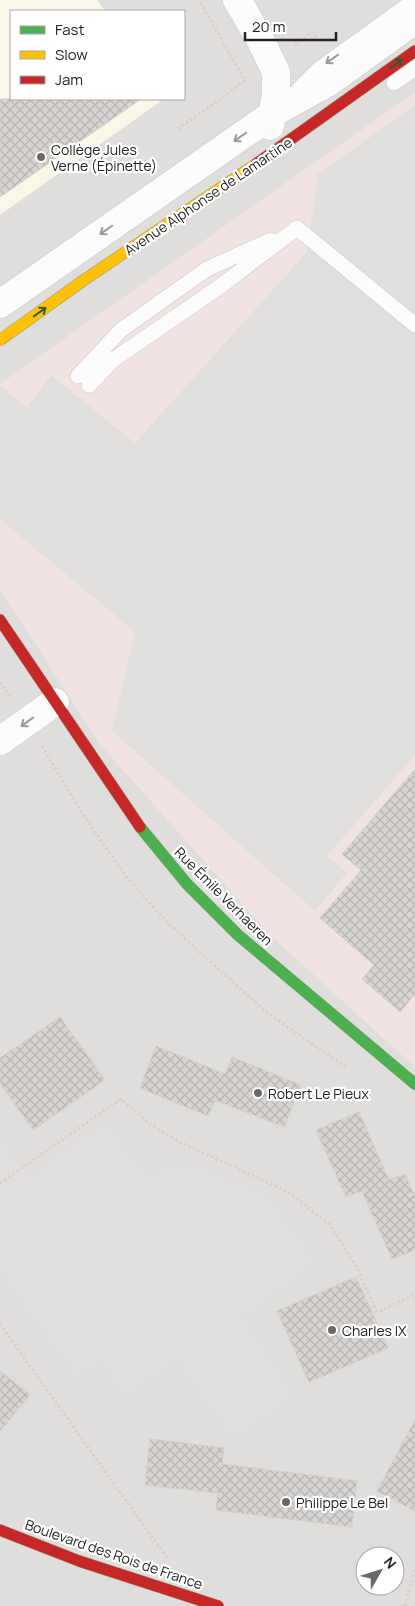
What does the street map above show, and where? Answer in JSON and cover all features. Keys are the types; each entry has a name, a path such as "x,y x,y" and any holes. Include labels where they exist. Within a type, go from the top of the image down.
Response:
{"street":[{"path":"237,0 260,39 276,72 275,152"},
{"path":"0,304 276,112 329,82 415,20"},
{"name":"Avenue Alphonse de Lamartine","path":"0,340 92,275 275,152 415,51"},
{"name":"Rue Émile Verhaeren","path":"0,620 143,832 187,884 238,935 415,1084"},
{"path":"0,741 55,702"},
{"name":"Boulevard des Rois de France","path":"0,1530 79,1561 218,1606"}],"lane":[{"path":"276,112 319,69 415,0"},
{"path":"275,152 352,112 415,68"},
{"path":"298,228 415,325"},
{"path":"78,376 121,330 207,270 298,228"},
{"path":"90,385 113,360 222,285 298,228"}],"path":[{"path":"178,129 245,81 199,0"},
{"path":"0,1183 121,1099 148,1122 180,1142 288,1192 328,1224 355,1264 377,1312 415,1295"},
{"path":"0,1324 170,1562"},
{"path":"405,1606 415,1567"}],"shaded area":[{"path":"0,0 415,0 415,1606 0,1606"},
{"name":"Collège Jules Verne (Épinette)","path":"0,0 97,0 104,10 10,10 10,100 163,100 0,215"},
{"path":"415,92 415,1067 270,935 99,743 0,589 0,384"},
{"path":"415,105 415,755 327,856 347,873 315,911 112,731 135,632 0,519 0,388 1,386 27,408 51,375 135,443 307,252 318,174"},
{"path":"104,1123 143,1175 185,1164 267,1196 314,1263 241,1318 294,1395 232,1438 178,1358 127,1396 101,1360 77,1377 0,1270 0,1139 27,1178"}],"building":[{"path":"0,99 140,100 0,197"},
{"path":"415,769 415,994 400,1012 362,979 374,965 320,918 361,870 342,854"},
{"path":"60,1017 105,1080 33,1130 0,1083 0,1058"},
{"path":"156,1046 225,1074 232,1057 301,1085 284,1127 215,1100 208,1116 140,1088"},
{"path":"359,1112 389,1180 405,1174 415,1197 415,1250 392,1259 362,1191 346,1197 316,1130"},
{"name":"Charles IX","path":"356,1277 388,1348 309,1382 277,1311"},
{"path":"0,1371 30,1395 0,1431"},
{"path":"415,1420 415,1511 377,1491"},
{"name":"Philippe Le Bel","path":"150,1439 224,1448 222,1464 357,1481 352,1527 216,1510 218,1493 145,1485"}],"traffic: fast":[{"path":"140,827 187,884 238,935 415,1084"}],"traffic: slow":[{"path":"0,340 84,280 256,164"}],"traffic: jam":[{"path":"256,164 415,51"},
{"path":"0,620 140,827"},
{"path":"0,1530 79,1561 218,1606"}],"place":[{"name":"Collège Jules Verne (Épinette)","path":"41,157"},
{"name":"Robert Le Pieux","path":"258,1093"},
{"name":"Charles IX","path":"332,1330"},
{"name":"Philippe Le Bel","path":"286,1502"}]}
